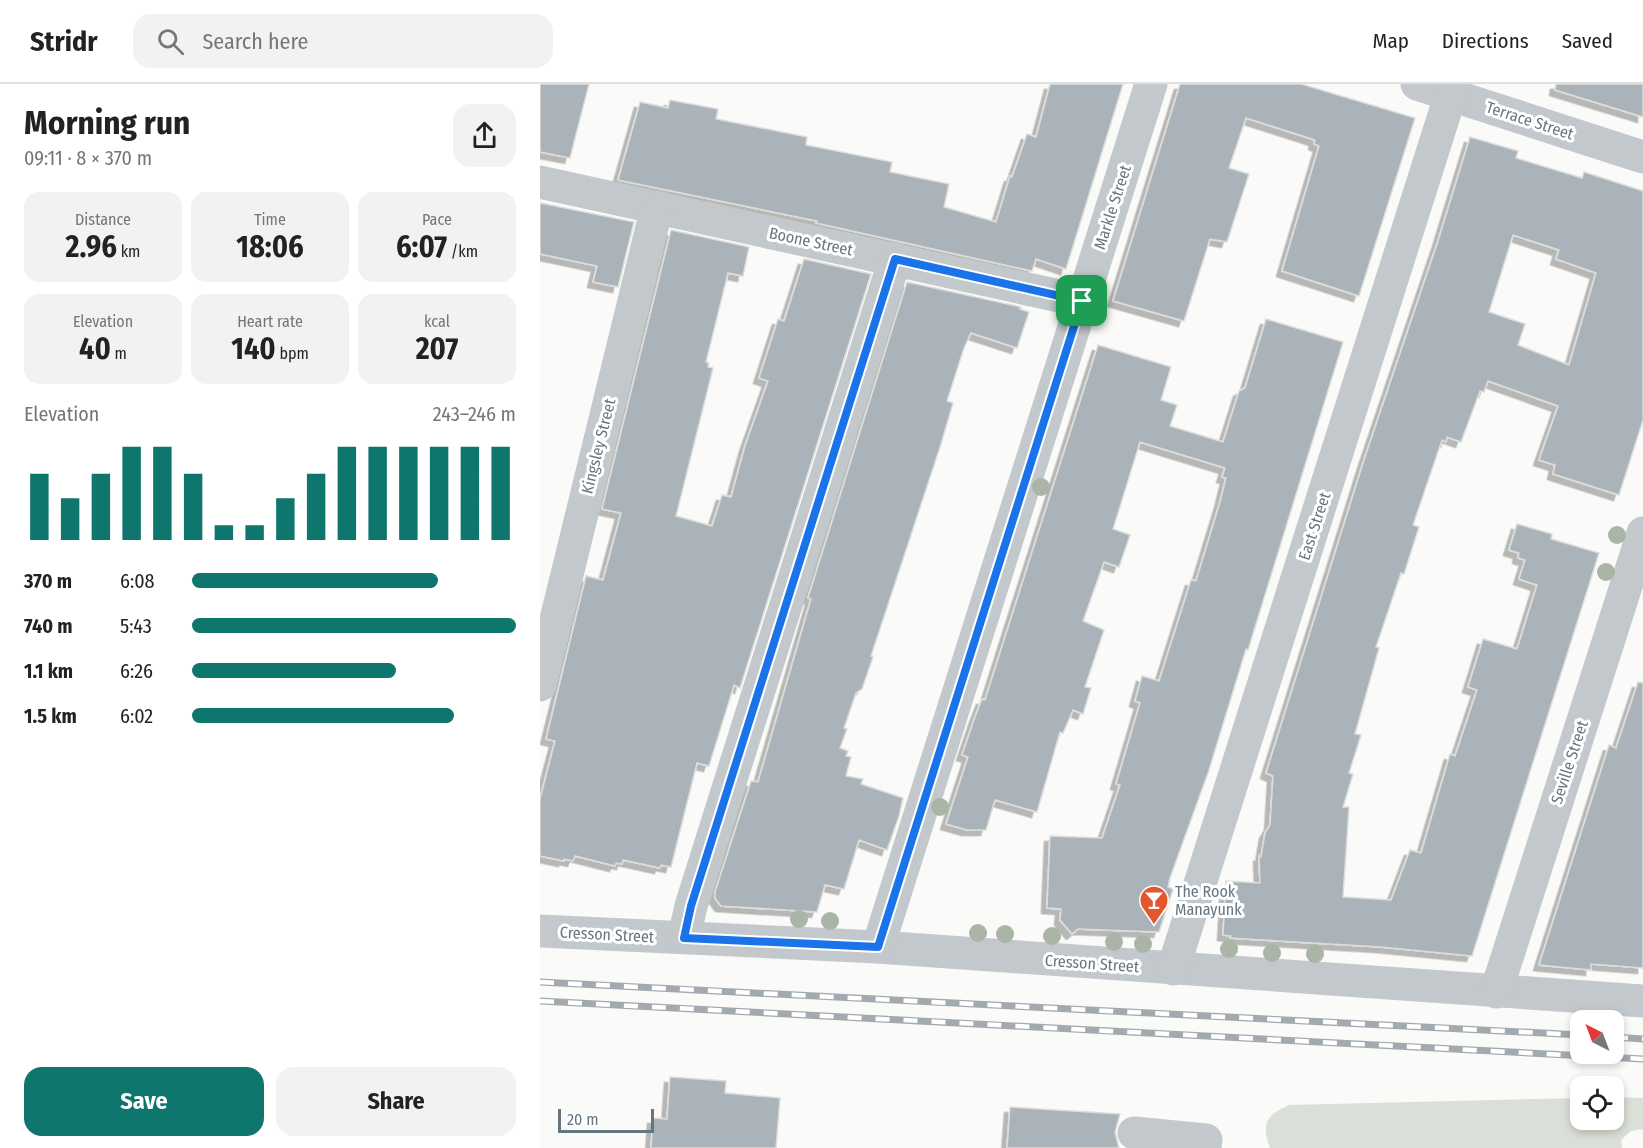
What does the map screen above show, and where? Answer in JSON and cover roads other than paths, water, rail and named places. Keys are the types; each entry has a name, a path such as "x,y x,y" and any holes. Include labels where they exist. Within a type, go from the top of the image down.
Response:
{"street":[{"name":"Markle Street","path":"878,947 1151,84"},
{"name":"Terrace Street","path":"1417,84 1453,89 1643,157"},
{"name":"East Street","path":"1173,969 1453,89"},
{"name":"Boone Street","path":"540,182 1082,301"},
{"name":"Kingsley Street","path":"542,666 657,207"},
{"path":"684,938 691,906 895,259"},
{"name":"Seville Street","path":"1496,992 1643,532"},
{"name":"Cresson Street","path":"540,931 878,947 1643,1001"},
{"path":"1134,1133 1206,1140 1205,1148"}],"railway":[{"path":"540,982 1570,1034"},
{"path":"540,1001 1643,1059"},
{"path":"1624,1038 1643,1039"}],"place":[{"name":"The Rook Manayunk","path":"1154,926"}]}
